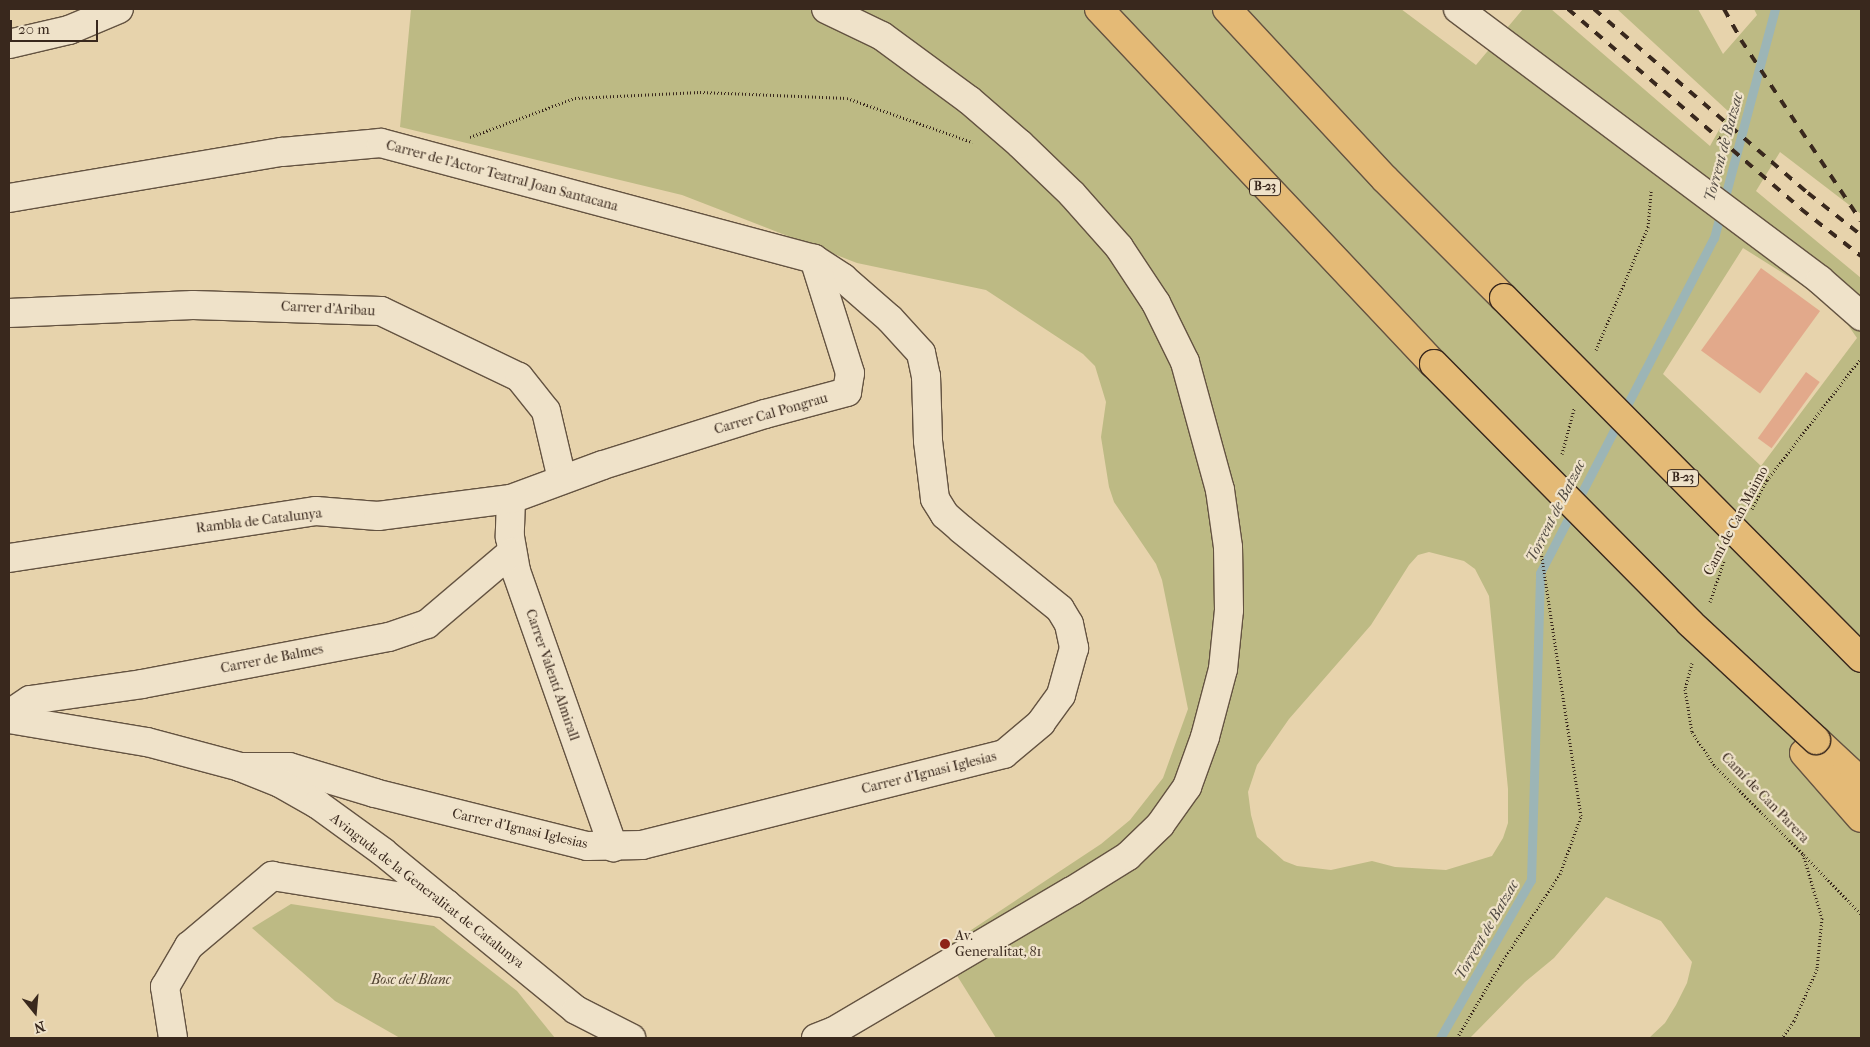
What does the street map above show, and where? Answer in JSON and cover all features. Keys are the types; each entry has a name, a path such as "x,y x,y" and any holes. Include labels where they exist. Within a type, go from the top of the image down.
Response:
{"highway":[{"name":"B-23","path":"1099,9 1434,364 1698,618"},
{"name":"B-23","path":"1227,9 1385,179 1861,658"},
{"path":"1698,618 1810,747 1861,818"},
{"path":"1810,747 1861,782"}],"street":[{"path":"9,44 69,30 119,9"},
{"path":"816,1038 834,1031 1072,891 1128,856 1160,825 1187,787 1205,737 1223,669 1229,610 1228,547 1218,481 1184,362 1156,302 1119,247 1072,194 1020,144 969,100 896,46 826,9"},
{"path":"1458,9 1820,280 1861,316"},
{"name":"Carrer de l'Actor Teatral Joan Santacana","path":"9,198 282,152 381,143 814,259"},
{"name":"Carrer Cal Pongrau","path":"562,479 765,414 847,392 850,373 814,259"},
{"name":"Carrer d'Ignasi Iglesias","path":"240,767 288,767 375,793 587,846 613,847 642,845 1004,754 1041,723 1061,695 1074,648 1069,624 1060,609 945,514 935,499 928,449 926,376 921,353 890,319 843,278 814,259"},
{"name":"Carrer d'Aribau","path":"9,313 193,305 381,311 519,377 546,411 562,479"},
{"path":"511,499 562,479"},
{"name":"Carrer Valentí Almirall","path":"511,499 512,552 516,571 613,847"},
{"name":"Rambla de Catalunya","path":"9,558 316,511 378,516 511,499"},
{"name":"Carrer de Balmes","path":"9,714 30,700 142,684 389,637 427,624 512,552"},
{"name":"Avinguda de la Generalitat de Catalunya","path":"9,719 147,742 240,767 280,783 317,804 447,904 576,1010 631,1038"},
{"path":"173,1038 165,987 189,946 272,876 447,904"}],"path":[{"path":"468,138 575,98 700,92 847,98 978,144"},
{"path":"1593,359 1648,226 1654,156"},
{"name":"Camí de Can Maimo","path":"1749,514 1766,480 1861,358"},
{"path":"1561,458 1576,403"},
{"path":"1457,1038 1500,964 1560,874 1581,816 1541,552 1549,514"},
{"name":"Camí de Can Maimo","path":"1698,618 1726,556"},
{"name":"Camí de Can Parera","path":"1693,660 1685,689 1692,732 1715,766 1803,854 1822,918 1817,969 1794,1021 1782,1038"},
{"path":"1803,854 1861,914"}],"green space":[{"path":"411,9 1401,9 1476,65 1523,9 1551,9 1710,146 1729,112 1617,9 1698,9 1723,54 1757,15 1754,9 1861,9 1861,214 1780,152 1756,191 1861,278 1861,1038 1649,1038 1665,1023 1676,1005 1687,983 1692,962 1661,921 1606,897 1554,958 1525,982 1470,1038 996,1038 941,950 1101,844 1130,820 1163,778 1188,709 1162,580 1156,564 1114,502 1109,487 1101,437 1106,402 1095,366 1083,354 986,290 857,263 682,195 400,127","holes":["1743,248 1834,305 1857,338 1761,466 1663,374","1429,552 1464,561 1475,569 1489,596 1508,789 1508,823 1503,838 1492,856 1446,870 1395,867 1372,861 1331,870 1297,866 1284,861 1257,837 1251,815 1248,792 1257,765 1289,719 1371,625 1409,565 1418,555"]},
{"name":"Bosc del Blanc","path":"291,904 434,926 517,991 555,1038 400,1038 335,1001 252,928"}],"building":[{"path":"1761,268 1820,311 1760,393 1701,351"},
{"path":"1806,372 1820,382 1772,448 1758,438"}],"waterway":[{"name":"Torrent de Batzac","path":"1440,1038 1531,880 1540,573 1714,238 1775,9"}],"railway":[{"path":"1568,9 1801,209 1861,256"},
{"path":"1594,9 1808,193 1861,235"},
{"path":"1724,9 1741,40 1861,221"}],"place":[{"name":"Av. Generalitat, 81","path":"945,944"}]}
